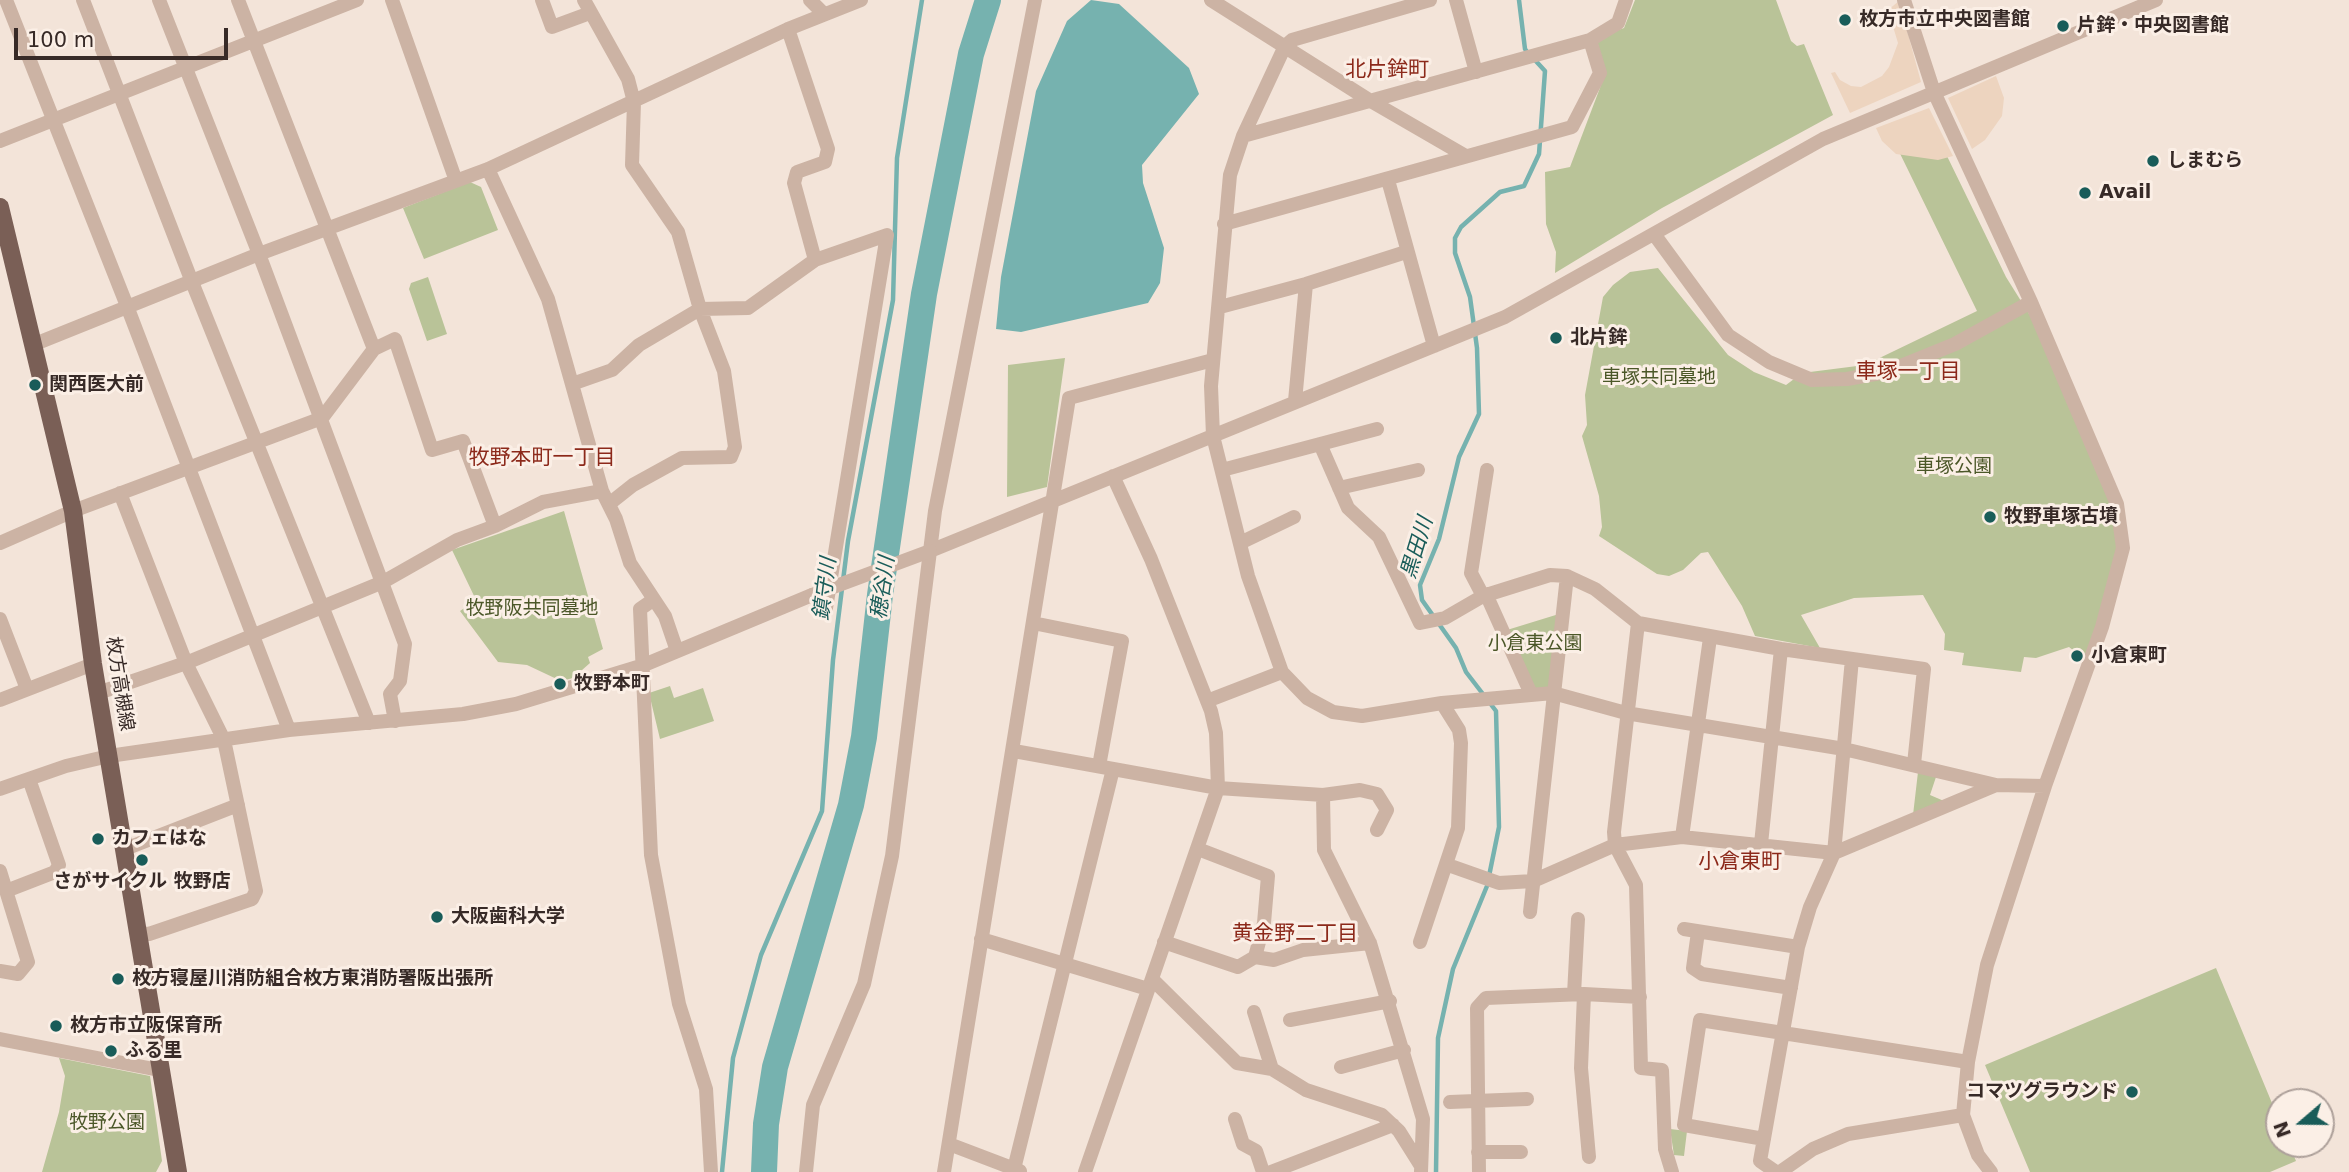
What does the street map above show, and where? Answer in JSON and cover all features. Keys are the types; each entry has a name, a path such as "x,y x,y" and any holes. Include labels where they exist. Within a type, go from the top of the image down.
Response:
{"main road":[{"name":"枚方高槻線","path":"0,207 73,511 93,664 178,1172"}],"street":[{"path":"6,0 127,306 289,730"},
{"path":"83,0 192,282 369,723"},
{"path":"159,0 259,254 405,644 400,681 390,694 396,721"},
{"path":"238,0 374,349"},
{"path":"0,141 356,0"},
{"path":"392,0 456,181"},
{"path":"542,0 552,27 587,6 628,79 634,102 632,165 678,232 700,309 724,371 735,447 730,457 682,458 633,485 609,505"},
{"path":"810,0 824,14"},
{"path":"35,344 259,254 488,169 788,29 862,0"},
{"path":"806,1172 813,1105 864,984 892,856 935,511 1035,0"},
{"path":"1211,0 1369,100 1464,155"},
{"path":"1430,0 1292,40 1285,46 1243,136 1230,175 1224,224 1220,307 1213,360 1213,436 1248,576 1282,672 1307,698 1333,712 1362,716 1442,703 1553,693 1626,713 1844,749 1996,785 2045,786"},
{"path":"1456,0 1476,72"},
{"path":"1243,136 1590,40 1618,23 1626,0"},
{"path":"1904,0 1934,92 2032,302 2117,504 2123,548 2102,627 2045,786 1987,965 1968,1062 1963,1115 1978,1155 1991,1172"},
{"path":"0,789 109,756 289,730 463,715 516,704 643,665 1483,326 1823,139 2156,0"},
{"path":"788,29 828,149 825,162 797,172 794,183 815,261"},
{"path":"1224,224 1572,127 1600,73 1590,40"},
{"path":"488,169 548,299 602,491 630,563 665,616 677,651"},
{"path":"1388,180 1434,346"},
{"path":"1654,234 1728,335 1769,362 1812,380 1847,379 1886,372 1955,344 2032,302"},
{"path":"572,384 612,370 639,345 700,309 748,308 815,261 887,235 826,608"},
{"path":"1220,307 1306,284 1406,252"},
{"path":"1295,401 1306,284"},
{"path":"0,543 73,511 321,418 374,349 395,339 432,450 463,441 495,526"},
{"path":"944,1172 1069,398 1213,360"},
{"path":"1222,470 1377,429"},
{"path":"1320,444 1348,508 1379,537 1420,623 1436,620 1485,595 1549,575 1567,576 1595,589 1638,623 1710,638 1924,669 1914,764"},
{"path":"1339,488 1418,470"},
{"path":"1487,470 1471,573 1485,595 1531,694"},
{"path":"1085,1172 1219,788 1216,733 1207,701 1151,559 1113,476"},
{"path":"98,693 186,663 251,634 383,582 457,540 495,526 543,502 602,491"},
{"path":"120,493 186,663 224,740 256,891 253,899 149,934 138,933"},
{"path":"1240,543 1294,517"},
{"path":"1530,912 1567,576"},
{"path":"653,600 640,609 651,855 679,1004 706,1089 711,1172"},
{"path":"0,619 27,690"},
{"path":"949,1144 1018,1170 1066,965 1106,768 1122,641 1033,623"},
{"path":"1638,623 1614,832 1615,845 1636,885 1641,1068 1662,1070 1665,1149 1672,1172"},
{"path":"1682,837 1710,638"},
{"path":"1761,844 1781,649"},
{"path":"1852,659 1834,853 1810,908 1798,947 1760,1161 1778,1172 1814,1149 1848,1134 1963,1115"},
{"path":"0,700 93,664"},
{"path":"1207,701 1282,672"},
{"path":"1420,942 1458,828 1461,743 1459,730 1442,703"},
{"path":"1014,751 1219,788 1322,795 1360,790 1377,794 1387,810 1377,830"},
{"path":"6,891 55,872 58,865 29,779"},
{"path":"1448,864 1497,882 1532,881 1615,845 1682,837 1834,853 1996,785"},
{"path":"1322,795 1324,850 1370,943 1390,1002 1423,1119 1421,1169"},
{"path":"125,849 238,805"},
{"path":"1198,849 1268,876 1264,923 1255,957"},
{"path":"0,871 28,962 18,974 0,971"},
{"path":"1578,919 1581,1068 1589,1157"},
{"path":"1791,988 1702,974 1693,968 1691,930 1798,947"},
{"path":"981,939 1066,965 1149,984 1237,1063 1272,1069 1306,1090 1382,1115 1393,1125 1421,1169"},
{"path":"1164,943 1238,967 1255,957 1274,960 1303,950 1370,943"},
{"path":"1479,1172 1477,1008 1486,998 1579,994 1640,998"},
{"path":"1290,1020 1390,1002"},
{"path":"1254,1012 1272,1069"},
{"path":"1765,1139 1684,1125 1700,1020 1968,1062"},
{"path":"0,1039 159,1070"},
{"path":"1341,1067 1404,1050"},
{"path":"1450,1102 1527,1099"},
{"path":"1235,1119 1243,1144 1256,1151 1263,1172"},
{"path":"1271,1172 1393,1125"},
{"path":"1478,1152 1521,1152"}],"green space":[{"path":"1635,0 1776,0 1791,41 1797,46 1804,44 1833,115 1662,208 1555,273 1556,252 1546,224 1545,172 1570,167 1606,72 1596,38 1624,28"},
{"name":"車塚公園","path":"1887,127 1946,154 2006,277 2041,333 2119,522 2123,548 2089,663 2069,647 2036,658 2024,657 2021,672 1962,665 1964,653 1944,650 1945,634 1923,595 1854,598 1801,615 1820,648 1755,636 1742,606 1708,552 1701,553 1683,570 1669,576 1657,574 1599,536 1602,527 1599,496 1582,436 1587,425 1585,395 1603,297 1630,272 1658,268 1728,355 1754,372 1786,385 1802,373 1865,365 1977,311"},
{"path":"470,182 481,187 498,230 424,259 403,208"},
{"path":"428,277 447,334 427,341 409,289 411,283"},
{"path":"1065,358 1047,487 1007,497 1008,365"},
{"name":"牧野阪共同墓地","path":"564,511 603,649 588,657 590,663 573,678 561,681 527,665 498,662 460,611 476,600 452,550"},
{"name":"小倉東公園","path":"1559,614 1551,689 1533,688 1507,630"},
{"path":"670,686 674,698 703,688 714,721 660,739 649,693"},
{"path":"1918,772 1936,777 1930,795 1944,801 1913,815"},
{"name":"コマツグラウンド","path":"2216,968 2266,1088 2265,1158 2295,1158 2296,1161 2270,1172 2030,1172 1985,1065"},
{"name":"牧野公園","path":"59,1058 150,1076 162,1161 156,1172 42,1172 59,1112 65,1076"},
{"path":"1670,1129 1687,1131 1684,1156 1674,1155"}],"shaded area":[{"path":"1899,1 1921,82 1850,113 1831,73 1835,72 1840,80 1851,86 1861,87 1882,76 1889,67 1898,43 1888,10"},
{"path":"1996,76 2004,98 2002,116 1985,140 1972,149 1948,98"},
{"path":"1929,108 1953,156 1938,160 1896,154 1882,141 1876,128"}],"water":[{"path":"1091,0 1119,4 1189,68 1199,94 1142,165 1143,183 1164,248 1160,283 1148,303 1021,332 996,329 1001,277 1036,91 1067,21"}],"waterway":[{"name":"鎮守川","path":"722,1172 733,1058 761,955 822,811 833,660 848,541 893,300 897,158 922,0"},
{"name":"穂谷川","path":"764,1172 766,1124 775,1067 851,805 864,737 880,595 924,294 971,54 988,0"},
{"name":"黒田川","path":"1519,0 1525,49 1528,53"},
{"name":"黒田川","path":"1436,1172 1438,1038 1453,969 1487,886 1499,827 1496,711 1466,672 1456,648 1422,600 1420,585 1439,539 1459,457 1479,414 1477,348 1470,297 1455,253 1455,238 1461,227 1500,192 1524,186 1539,154 1545,71 1534,59"}],"place":[{"name":"枚方市立中央図書館","path":"1845,20"},
{"name":"片鉾・中央図書館","path":"2063,26"},
{"name":"しまむら","path":"2153,161"},
{"name":"Avail","path":"2085,193"},
{"name":"北片鉾","path":"1556,338"},
{"name":"関西医大前","path":"35,385"},
{"name":"牧野車塚古墳","path":"1990,517"},
{"name":"小倉東町","path":"2077,656"},
{"name":"牧野本町","path":"560,684"},
{"name":"カフェはな","path":"98,839"},
{"name":"さがサイクル 牧野店","path":"142,860"},
{"name":"大阪歯科大学","path":"437,917"},
{"name":"枚方寝屋川消防組合枚方東消防署阪出張所","path":"118,979"},
{"name":"枚方市立阪保育所","path":"56,1026"},
{"name":"ふる里","path":"111,1051"},
{"name":"コマツグラウンド","path":"2132,1092"}],"district":[{"name":"北片鉾町","path":"1387,71"},
{"name":"車塚一丁目","path":"1908,373"},
{"name":"牧野本町一丁目","path":"542,459"},
{"name":"小倉東町","path":"1740,863"},
{"name":"黄金野二丁目","path":"1295,935"}],"park label":[{"name":"車塚共同墓地","path":"1659,378"}]}
